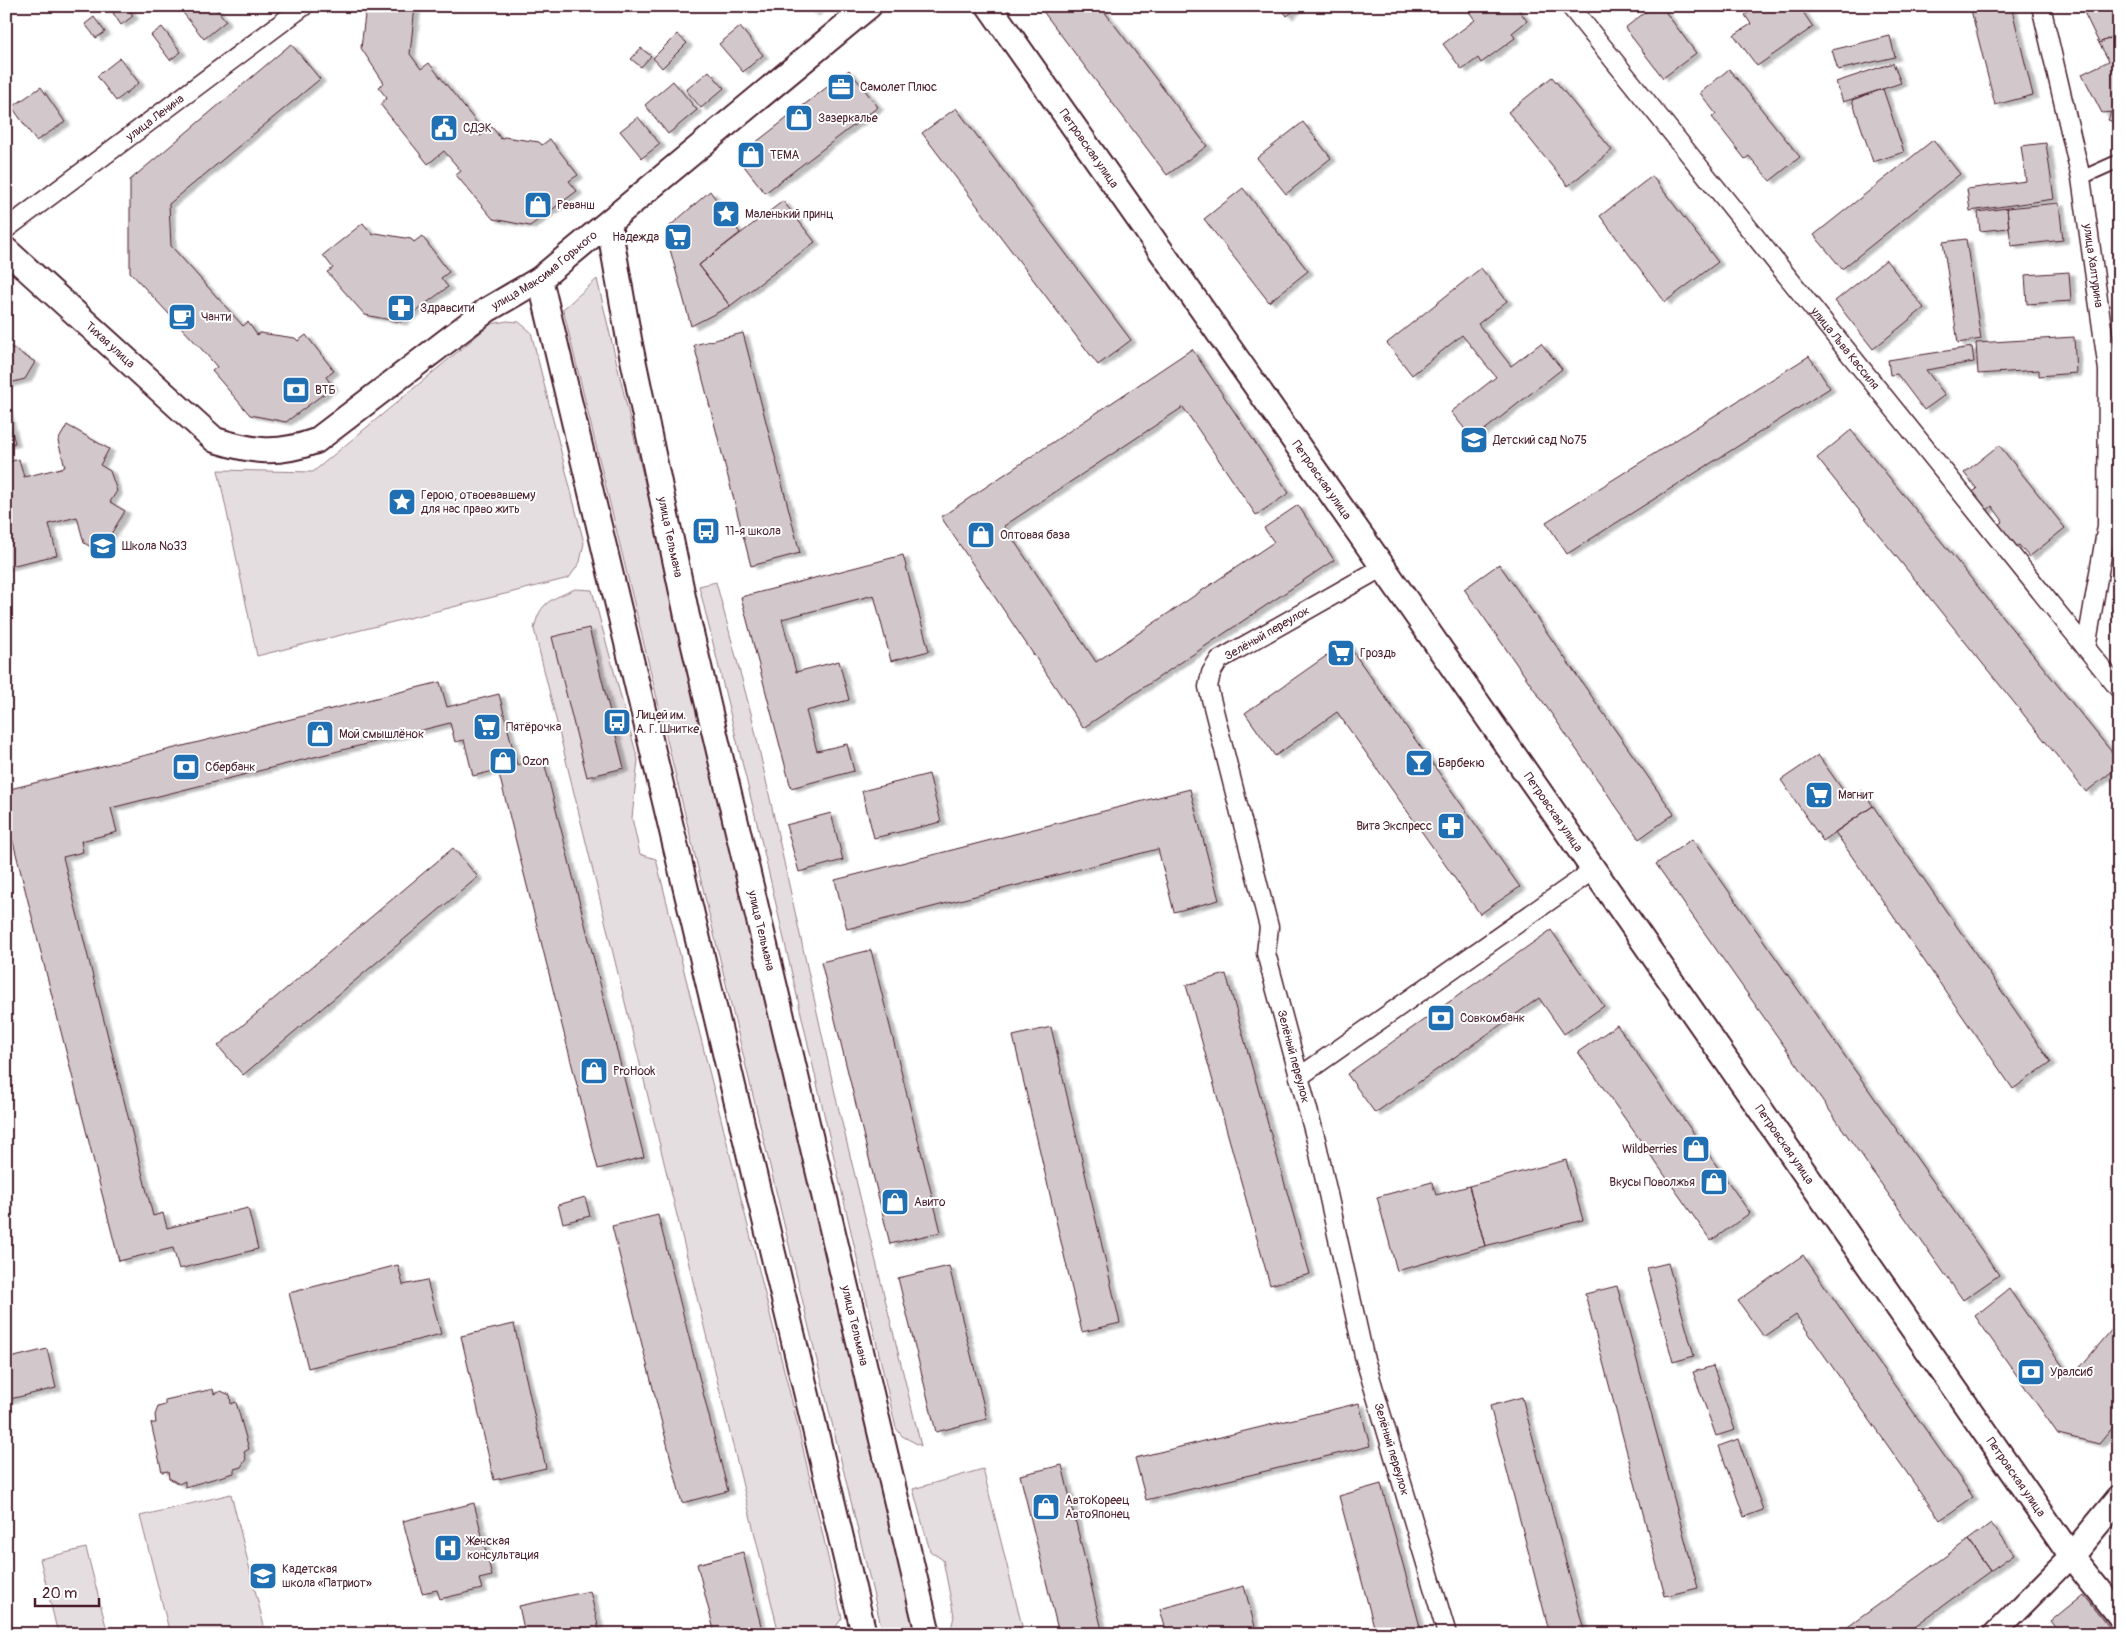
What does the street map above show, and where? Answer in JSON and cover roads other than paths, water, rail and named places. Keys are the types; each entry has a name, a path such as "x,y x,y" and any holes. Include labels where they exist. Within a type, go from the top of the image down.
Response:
{"main road":[{"name":"улица Максима Горького","path":"215,440 240,448 266,452 292,450 316,441 487,310 540,279 870,6"},
{"name":"Петровская улица","path":"989,6 1383,567 1592,871 2071,1556 2119,1616"},
{"name":"улица Тельмана","path":"608,224 630,345 688,616 928,1634"},
{"name":"Тихая улица","path":"6,250 215,440"},
{"path":"540,279 864,1634"},
{"path":"2071,1556 2119,1498"}],"street":[{"name":"улица Ленина","path":"6,229 304,6"},
{"name":"улица Льва Кассиля","path":"1570,6 2119,689"},
{"name":"улица Халтурина","path":"2042,6 2081,178 2108,370 2107,526 2086,648"},
{"path":"2081,178 2119,161"},
{"name":"Зелёный переулок","path":"1383,567 1219,660 1211,672 1208,687 1269,927 1266,953 1327,1186 1364,1356 1447,1634"},
{"path":"1299,1077 1592,871"},
{"path":"1994,1634 2071,1556"}],"place":[{"name":"Самолет Плюс","path":"841,87"},
{"name":"Зазеркалье","path":"799,118"},
{"name":"СДЭК","path":"444,128"},
{"name":"ТЕМА","path":"751,155"},
{"name":"Реванш","path":"538,205"},
{"name":"Маленький принц","path":"726,214"},
{"name":"Надежда","path":"678,237"},
{"name":"Здравсити","path":"401,308"},
{"name":"Чанти","path":"182,317"},
{"name":"ВТБ","path":"296,390"},
{"name":"Детский сад №75","path":"1474,440"},
{"name":"Герою, отвоевавшему для нас право жить","path":"402,502"},
{"name":"11-я школа","path":"706,531"},
{"name":"Оптовая база","path":"981,535"},
{"name":"Школа №33","path":"103,546"},
{"name":"Гроздь","path":"1341,653"},
{"name":"Лицей им. А. Г. Шнитке","path":"617,722"},
{"name":"Пятёрочка","path":"487,727"},
{"name":"Мой смышлёнок","path":"320,734"},
{"name":"Ozon","path":"503,761"},
{"name":"Барбекю","path":"1419,763"},
{"name":"Сбербанк","path":"186,767"},
{"name":"Магнит","path":"1819,795"},
{"name":"Вита Экспресс","path":"1451,826"},
{"name":"Совкомбанк","path":"1441,1018"},
{"name":"ProHook","path":"594,1071"},
{"name":"Wildberries","path":"1696,1149"},
{"name":"Вкусы Поволжья","path":"1714,1182"},
{"name":"Авито","path":"895,1202"},
{"name":"Уралсиб","path":"2031,1372"},
{"name":"АвтоКореец АвтоЯпонец","path":"1046,1507"},
{"name":"Женская консультация","path":"448,1548"},
{"name":"Кадетская школа «Патриот»","path":"263,1576"}]}
